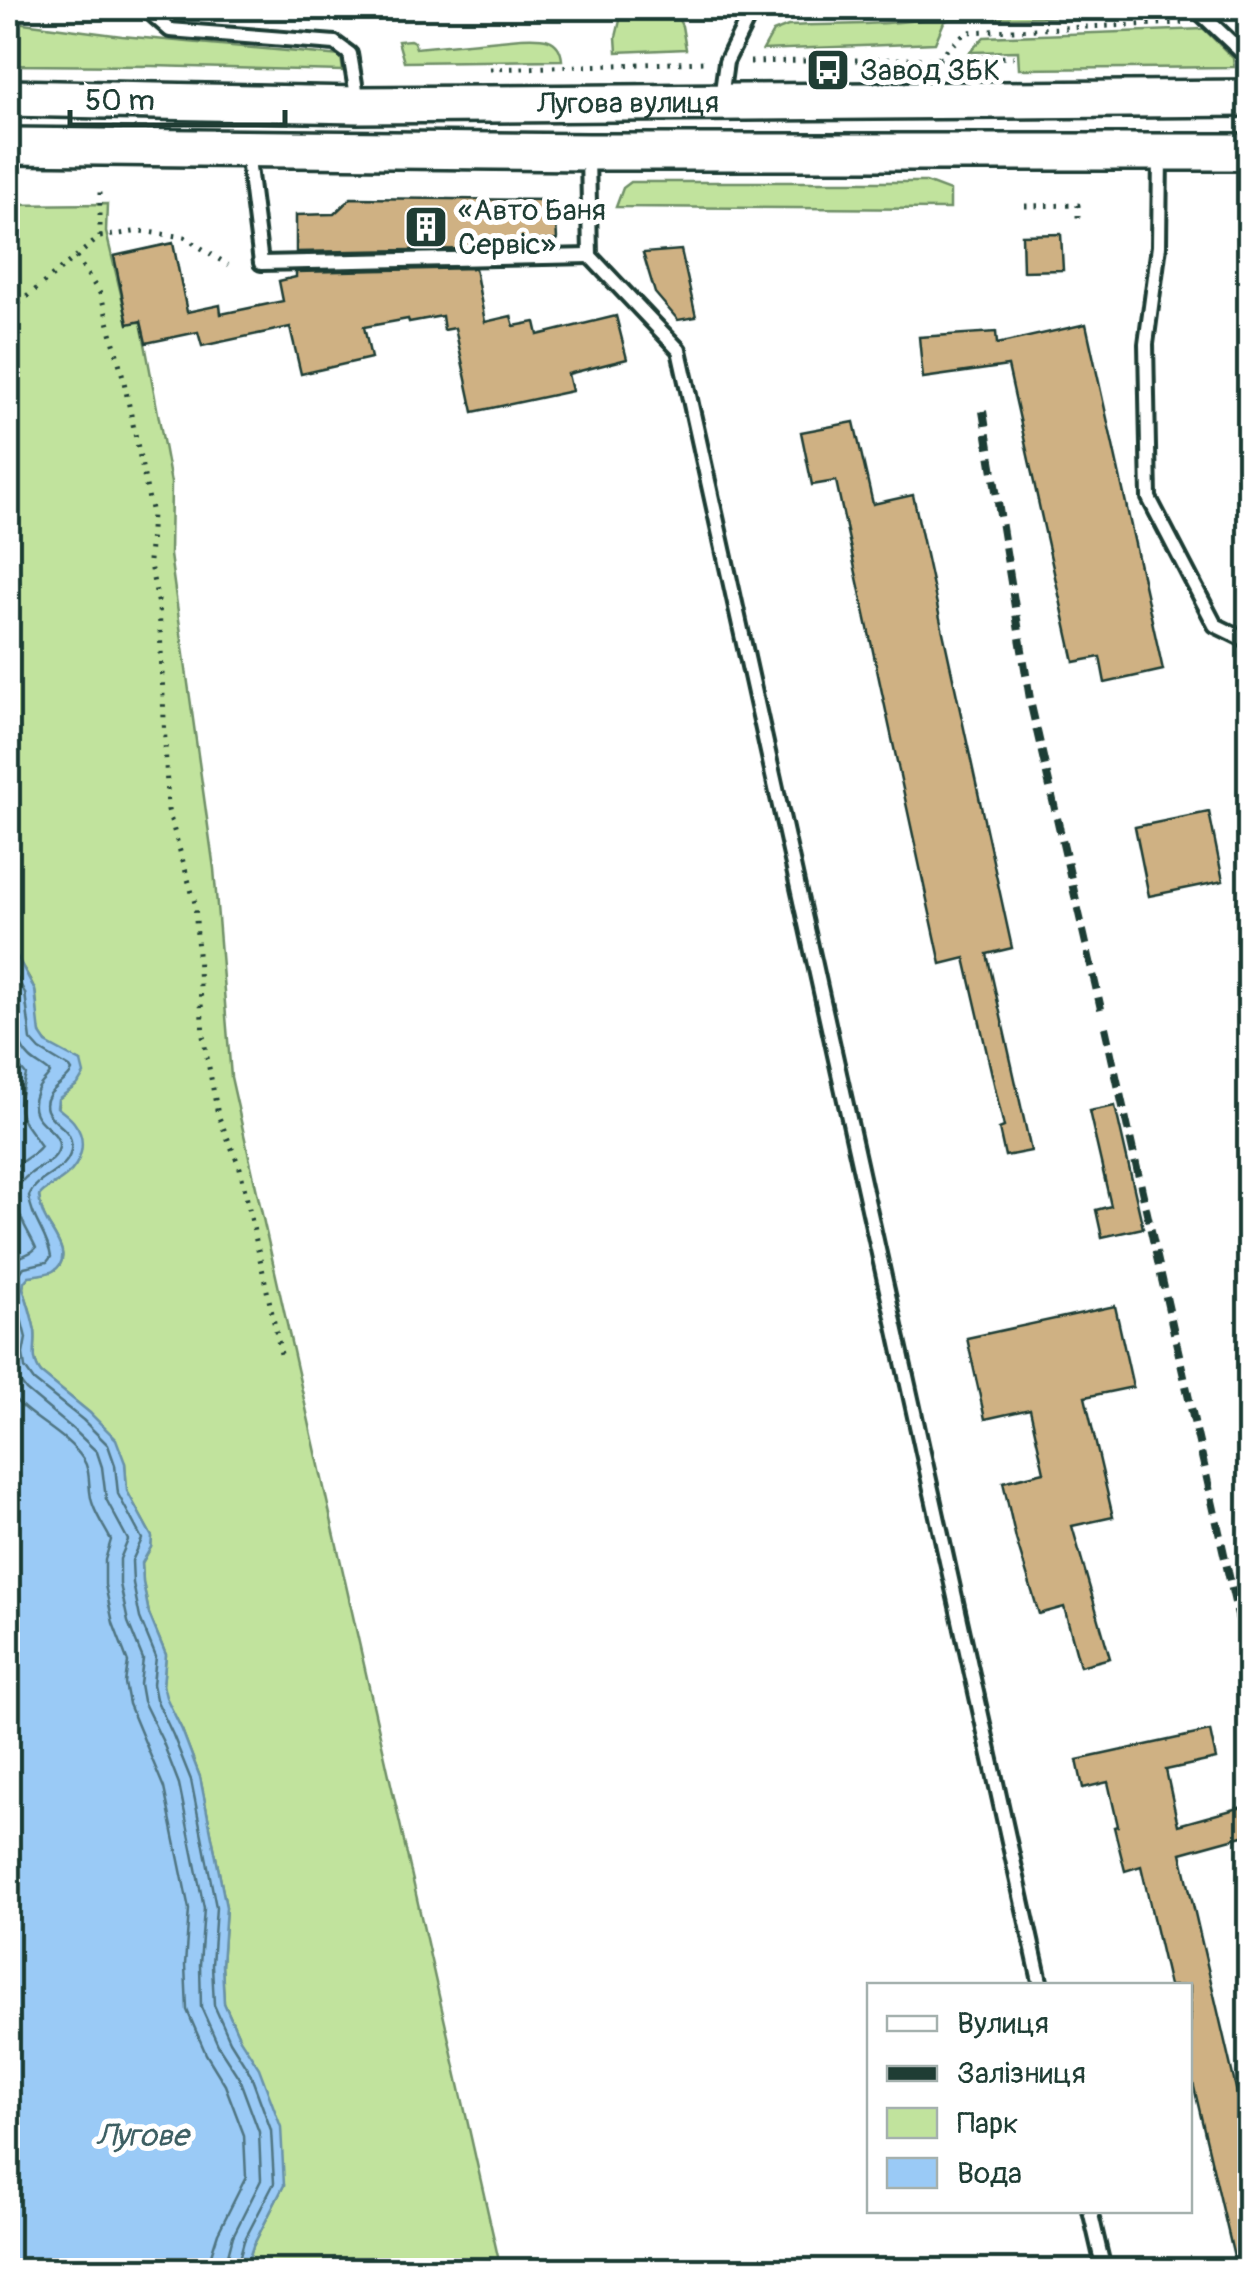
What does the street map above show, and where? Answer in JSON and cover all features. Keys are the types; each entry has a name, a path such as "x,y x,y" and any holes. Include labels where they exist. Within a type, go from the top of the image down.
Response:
{"main road":[{"name":"Лугова вулиця","path":"8,98 358,104 1250,98"},
{"name":"Лугова вулиця","path":"8,146 588,152 1250,152"}],"lane":[{"path":"145,8 170,30 335,43 350,54 358,104"},
{"path":"721,101 726,62 752,9 811,8"},
{"path":"1195,8 1250,60"},
{"path":"247,150 261,264 590,256"},
{"path":"1160,151 1159,246 1146,344 1149,498 1216,626 1250,642"},
{"path":"588,152 590,256 679,350 1039,1983"},
{"path":"1091,2213 1104,2270"}],"path":[{"path":"936,60 966,32 1211,22"},
{"path":"490,69 1014,58"},
{"path":"100,190 100,237"},
{"path":"1025,206 1078,205 1078,219"},
{"path":"8,304 19,303 100,237 140,232 184,237 228,265"},
{"path":"76,256 101,296 123,376 152,514 150,561 158,605 168,810 195,903 203,1036 218,1115 240,1168 281,1354"}],"green space":[{"path":"623,8 673,8 682,26 686,49 617,52 616,37"},
{"path":"971,8 1181,8 1188,14 949,19 935,43 763,50 773,32 788,26 903,22"},
{"path":"8,21 122,36 341,56 343,71 8,65"},
{"path":"1204,29 1233,58 1234,67 1019,69 1018,51 970,52 984,37"},
{"path":"521,38 553,42 562,60 404,62 398,41 410,40 416,48"},
{"path":"631,182 926,182 950,191 950,209 616,207 623,188"},
{"path":"107,204 106,232 128,323 141,322 171,483 170,555 214,869 231,1077 501,2270 245,2270 284,2185 239,2037 224,2003 226,1907 200,1777 165,1697 166,1655 149,1614 143,1582 142,1563 152,1537 127,1491 125,1463 90,1413 41,1373 36,1362 35,1331 23,1288 29,1276 53,1271 62,1259 39,1196 57,1183 58,1099 78,1084 81,1062 53,1048 41,1036 34,988 9,937 14,903 8,893 8,205"}],"water":[{"path":"8,893 15,906 8,934"},
{"name":"Лугове","path":"8,934 35,990 40,1034 46,1043 81,1062 84,1074 78,1084 58,1099 57,1107 79,1131 79,1159 66,1176 39,1196 62,1259 53,1271 29,1276 23,1288 35,1331 36,1362 41,1373 116,1439 125,1463 127,1491 152,1537 142,1563 143,1582 149,1614 166,1655 163,1685 200,1777 226,1907 224,2003 259,2068 281,2127 284,2185 245,2270 8,2270"}],"building":[{"name":"«Авто Баня Сервіс»","path":"351,198 555,200 557,240 469,241 471,249 296,252 296,215 334,214"},
{"path":"1061,234 1063,270 1023,271 1022,235"},
{"path":"173,243 187,312 220,305 221,314 283,301 279,281 296,277 296,272 475,268 485,322 511,316 514,326 535,322 538,335 616,316 627,359 568,374 572,391 473,412 455,328 444,330 442,316 364,327 371,358 301,374 290,327 202,346 198,332 146,343 141,321 128,324 114,256"},
{"path":"681,250 696,317 678,320 655,293 643,253"},
{"path":"1086,324 1163,670 1105,683 1100,657 1074,662 1008,366 923,378 919,337 996,332 997,344"},
{"path":"854,422 873,504 913,495 1012,948 987,954 1031,1151 1005,1156 999,1129 1004,1127 965,958 941,964 836,481 812,485 801,432"},
{"path":"1209,812 1223,881 1149,896 1135,827"},
{"path":"1115,1106 1143,1228 1102,1237 1096,1210 1111,1206 1089,1111"},
{"path":"1115,1306 1133,1387 1085,1397 1113,1517 1072,1526 1110,1658 1080,1666 1064,1607 1039,1614 1003,1482 1044,1472 1030,1409 985,1419 967,1338"},
{"path":"1210,1731 1216,1759 1166,1770 1178,1825 1250,1805 1250,1834 1181,1853 1250,2149 1250,2270 1237,2270 1192,2079 1192,1983 1168,1983 1141,1866 1125,1871 1108,1782 1083,1788 1077,1760"}],"railway":[{"path":"983,411 1031,705 1101,1009"},
{"path":"1105,1027 1250,1669"}],"place":[{"name":"Завод ЗБК","path":"828,70"},
{"name":"«Авто Баня Сервіс»","path":"426,227"}]}
